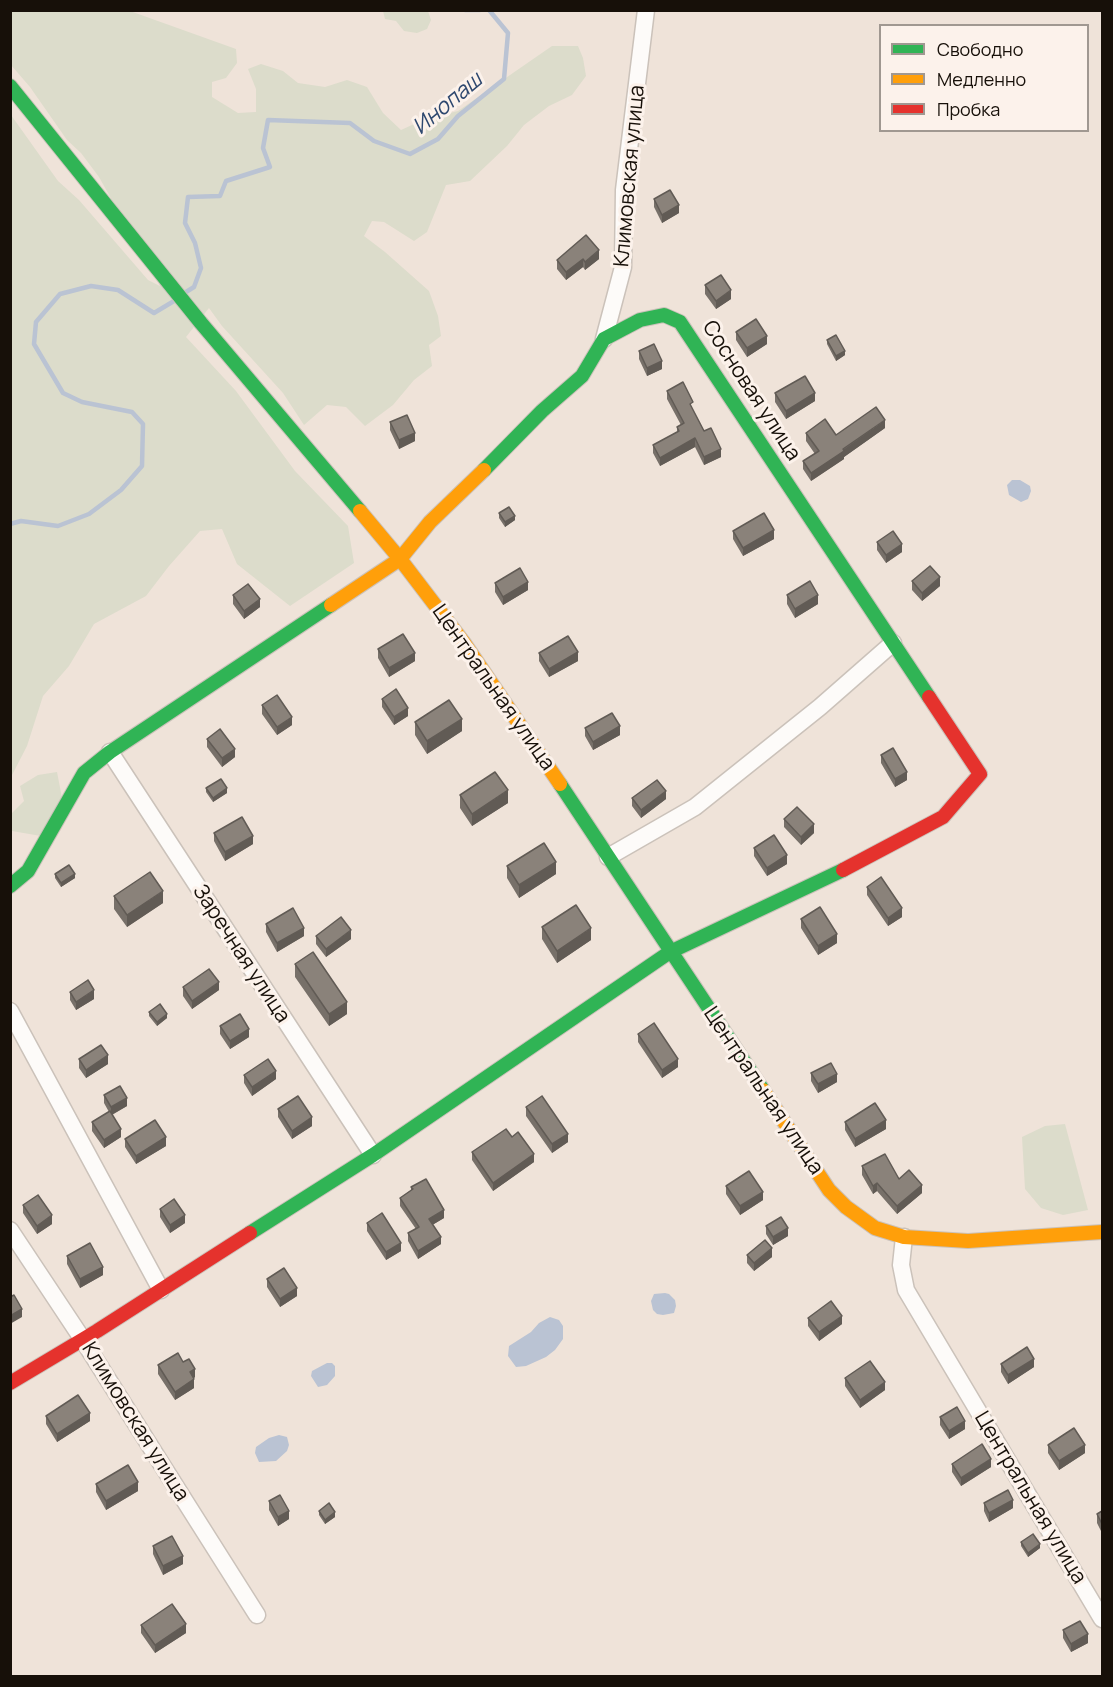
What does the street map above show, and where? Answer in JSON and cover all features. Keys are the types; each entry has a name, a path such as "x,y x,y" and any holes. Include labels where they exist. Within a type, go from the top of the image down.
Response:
{"street":[{"name":"Климовская улица","path":"604,339 623,267 624,190 646,10"},
{"name":"Центральная улица","path":"10,86 201,323 400,559 464,643 829,1190 846,1207 875,1228 904,1237 901,1265 906,1290 1102,1619"},
{"name":"Сосновая улица","path":"604,339 640,320 664,315 680,322 980,774 943,817 863,861 670,952"},
{"path":"10,886 28,872 39,849 84,774 110,752 400,559 430,522 542,411 582,376 604,339"},
{"path":"608,857 695,807 820,707 893,643"},
{"name":"Заречная улица","path":"110,752 373,1155"},
{"path":"10,1383 83,1340 373,1155 670,952"},
{"path":"10,1011 161,1290"},
{"name":"Климовская улица","path":"10,1230 83,1340 257,1615"},
{"path":"904,1237 968,1241 1102,1232"}],"green space":[{"path":"11,11 130,11 236,49 237,63 226,78 212,82 212,97 238,113 256,112 256,89 248,69 261,64 283,71 298,83 325,87 347,80 367,87 383,113 401,130 425,119 458,111 552,46 578,46 586,76 572,95 549,106 524,125 507,146 470,181 446,185 427,232 414,241 384,222 372,221 364,236 429,291 438,316 441,336 429,345 432,366 414,380 393,405 365,426 346,407 327,405 304,425 283,393 222,326 209,308 186,337 236,391 295,471 348,526 354,563 290,606 237,564 222,529 200,531 146,596 94,624 69,666 43,696 27,746 11,777 11,115 58,181 79,200 148,280 160,286 99,177 81,153 67,140 30,87 11,65"},
{"path":"383,11 428,11 431,20 427,29 417,33 404,31 396,21 385,19"},
{"path":"57,772 63,803 41,836 11,832 11,814 24,801 20,786 38,775"},
{"path":"1065,1124 1088,1210 1063,1215 1041,1208 1025,1189 1022,1137 1045,1126"}],"water":[{"path":"1012,480 1020,480 1030,486 1028,499 1021,502 1009,495 1007,485"},
{"path":"665,1293 675,1300 674,1313 657,1314 653,1310 651,1301 654,1294"},
{"path":"550,1317 559,1320 563,1326 563,1339 546,1357 526,1366 516,1367 508,1356 509,1346"},
{"path":"327,1363 335,1366 335,1376 327,1385 318,1387 311,1376 312,1371"},
{"path":"279,1435 287,1437 289,1445 287,1451 276,1461 259,1462 255,1453 256,1447 269,1438"}],"building":[{"path":"670,190 679,205 662,215 654,199"},
{"path":"586,235 599,250 585,262 583,259 566,272 557,260"},
{"path":"721,275 731,290 716,301 705,285"},
{"path":"756,319 767,336 747,348 736,332"},
{"path":"836,335 845,351 836,356 827,340"},
{"path":"654,344 662,361 647,368 639,351"},
{"path":"805,376 815,393 786,411 775,393"},
{"path":"683,382 693,402 690,404 704,431 711,428 721,449 704,457 695,438 660,458 653,445 679,431 677,427 684,423 667,391"},
{"path":"876,407 885,420 811,473 803,461 819,451 806,433 825,419 836,435"},
{"path":"407,415 415,433 399,440 390,422"},
{"path":"509,507 515,516 505,522 499,513"},
{"path":"764,513 774,530 743,548 733,531"},
{"path":"893,531 902,544 886,555 877,542"},
{"path":"930,566 940,577 922,593 912,581"},
{"path":"520,568 528,582 503,597 495,583"},
{"path":"810,581 818,595 795,609 787,595"},
{"path":"248,584 260,599 244,611 233,595"},
{"path":"403,634 415,653 389,668 378,649"},
{"path":"568,636 578,652 549,669 539,653"},
{"path":"396,689 408,708 394,717 382,699"},
{"path":"277,695 292,717 277,727 262,705"},
{"path":"449,700 462,719 427,741 415,722"},
{"path":"612,713 620,726 593,742 585,728"},
{"path":"220,729 235,749 222,758 207,739"},
{"path":"893,748 907,772 895,779 881,755"},
{"path":"495,772 508,790 472,814 460,795"},
{"path":"221,779 227,788 213,798 206,788"},
{"path":"657,780 666,791 641,810 632,798"},
{"path":"797,807 814,824 801,837 784,819"},
{"path":"242,817 253,836 225,852 214,833"},
{"path":"774,835 787,855 767,868 754,848"},
{"path":"544,843 556,862 519,885 507,866"},
{"path":"69,865 75,874 61,883 55,874"},
{"path":"150,872 163,891 127,915 114,896"},
{"path":"881,877 902,908 888,918 867,887"},
{"path":"576,905 591,928 557,951 542,927"},
{"path":"820,907 837,934 818,946 801,919"},
{"path":"293,908 304,928 277,943 266,924"},
{"path":"341,917 351,930 326,949 316,936"},
{"path":"313,952 347,1002 329,1014 295,964"},
{"path":"209,969 219,982 192,1001 183,987"},
{"path":"88,980 94,990 76,1002 70,992"},
{"path":"160,1004 167,1014 157,1022 149,1012"},
{"path":"240,1014 249,1029 230,1041 220,1026"},
{"path":"654,1023 678,1059 662,1070 638,1034"},
{"path":"101,1045 108,1055 86,1070 79,1059"},
{"path":"268,1059 276,1071 252,1087 244,1075"},
{"path":"831,1063 837,1074 818,1084 811,1073"},
{"path":"120,1086 127,1098 111,1107 104,1095"},
{"path":"298,1096 312,1117 292,1131 278,1109"},
{"path":"542,1096 568,1134 552,1144 526,1107"},
{"path":"875,1103 886,1120 855,1139 845,1122"},
{"path":"110,1111 121,1129 104,1140 92,1122"},
{"path":"155,1120 166,1137 136,1156 125,1139"},
{"path":"506,1129 512,1137 518,1132 534,1154 493,1183 472,1152"},
{"path":"885,1154 899,1179 909,1170 922,1185 897,1206 877,1183 873,1186 862,1166"},
{"path":"749,1171 763,1192 740,1206 726,1186"},
{"path":"426,1179 444,1210 429,1219 441,1237 418,1251 408,1233 419,1227 400,1198 413,1189 411,1187"},
{"path":"38,1195 52,1215 37,1226 23,1205"},
{"path":"174,1199 185,1215 170,1225 160,1209"},
{"path":"382,1213 401,1243 386,1252 367,1223"},
{"path":"781,1217 788,1228 773,1237 766,1226"},
{"path":"765,1240 772,1248 754,1263 747,1255"},
{"path":"90,1243 103,1267 80,1279 67,1256"},
{"path":"284,1268 297,1288 280,1299 267,1279"},
{"path":"14,1295 22,1309 10,1316 10,1297"},
{"path":"831,1301 842,1316 819,1332 808,1318"},
{"path":"1027,1347 1034,1359 1008,1375 1001,1364"},
{"path":"178,1353 183,1362 189,1359 195,1369 190,1372 194,1379 175,1392 158,1365"},
{"path":"870,1361 885,1382 860,1400 845,1378"},
{"path":"78,1395 90,1413 57,1434 46,1416"},
{"path":"957,1407 965,1421 949,1431 940,1417"},
{"path":"1074,1428 1085,1445 1059,1461 1048,1445"},
{"path":"982,1444 991,1459 961,1478 952,1464"},
{"path":"128,1465 138,1482 106,1501 96,1484"},
{"path":"1008,1490 1013,1500 989,1513 984,1503"},
{"path":"280,1495 289,1511 278,1517 269,1501"},
{"path":"329,1503 335,1512 325,1520 319,1511"},
{"path":"1102,1511 1102,1524 1097,1514"},
{"path":"1033,1534 1040,1544 1028,1553 1021,1542"},
{"path":"172,1536 183,1556 163,1566 153,1546"},
{"path":"172,1604 186,1624 155,1645 141,1625"},
{"path":"1080,1621 1088,1634 1071,1644 1063,1630"}],"waterway":[{"name":"Инопаш","path":"465,10 480,10"},
{"name":"Инопаш","path":"186,292 194,287 201,268 195,243 185,223 188,197 220,196 226,181 270,167 263,148 268,120 350,123 374,141 410,154 438,139 458,116 504,79 508,33 489,10"},
{"name":"Инопаш","path":"10,524 21,521 58,526 89,514 121,490 142,466 143,424 132,412 82,402 63,393 34,344 36,322 60,294 91,286 118,290 154,313 174,301"}],"traffic: fast":[{"path":"10,86 201,323 360,511"},
{"path":"484,470 542,411 582,376 604,339 640,320 664,315 680,322 929,697"},
{"path":"10,886 28,871 84,773 110,752 331,605"},
{"path":"560,784 763,1090"},
{"path":"250,1233 373,1155 670,952 843,870"}],"traffic: slow":[{"path":"331,605 400,559 430,522 484,470"},
{"path":"360,511 464,643 560,784"},
{"path":"763,1090 829,1190 846,1207 875,1228 904,1237 968,1241 1102,1232"}],"traffic: jam":[{"path":"843,870 943,817 980,774 929,697"},
{"path":"10,1383 97,1331 250,1233"}]}
